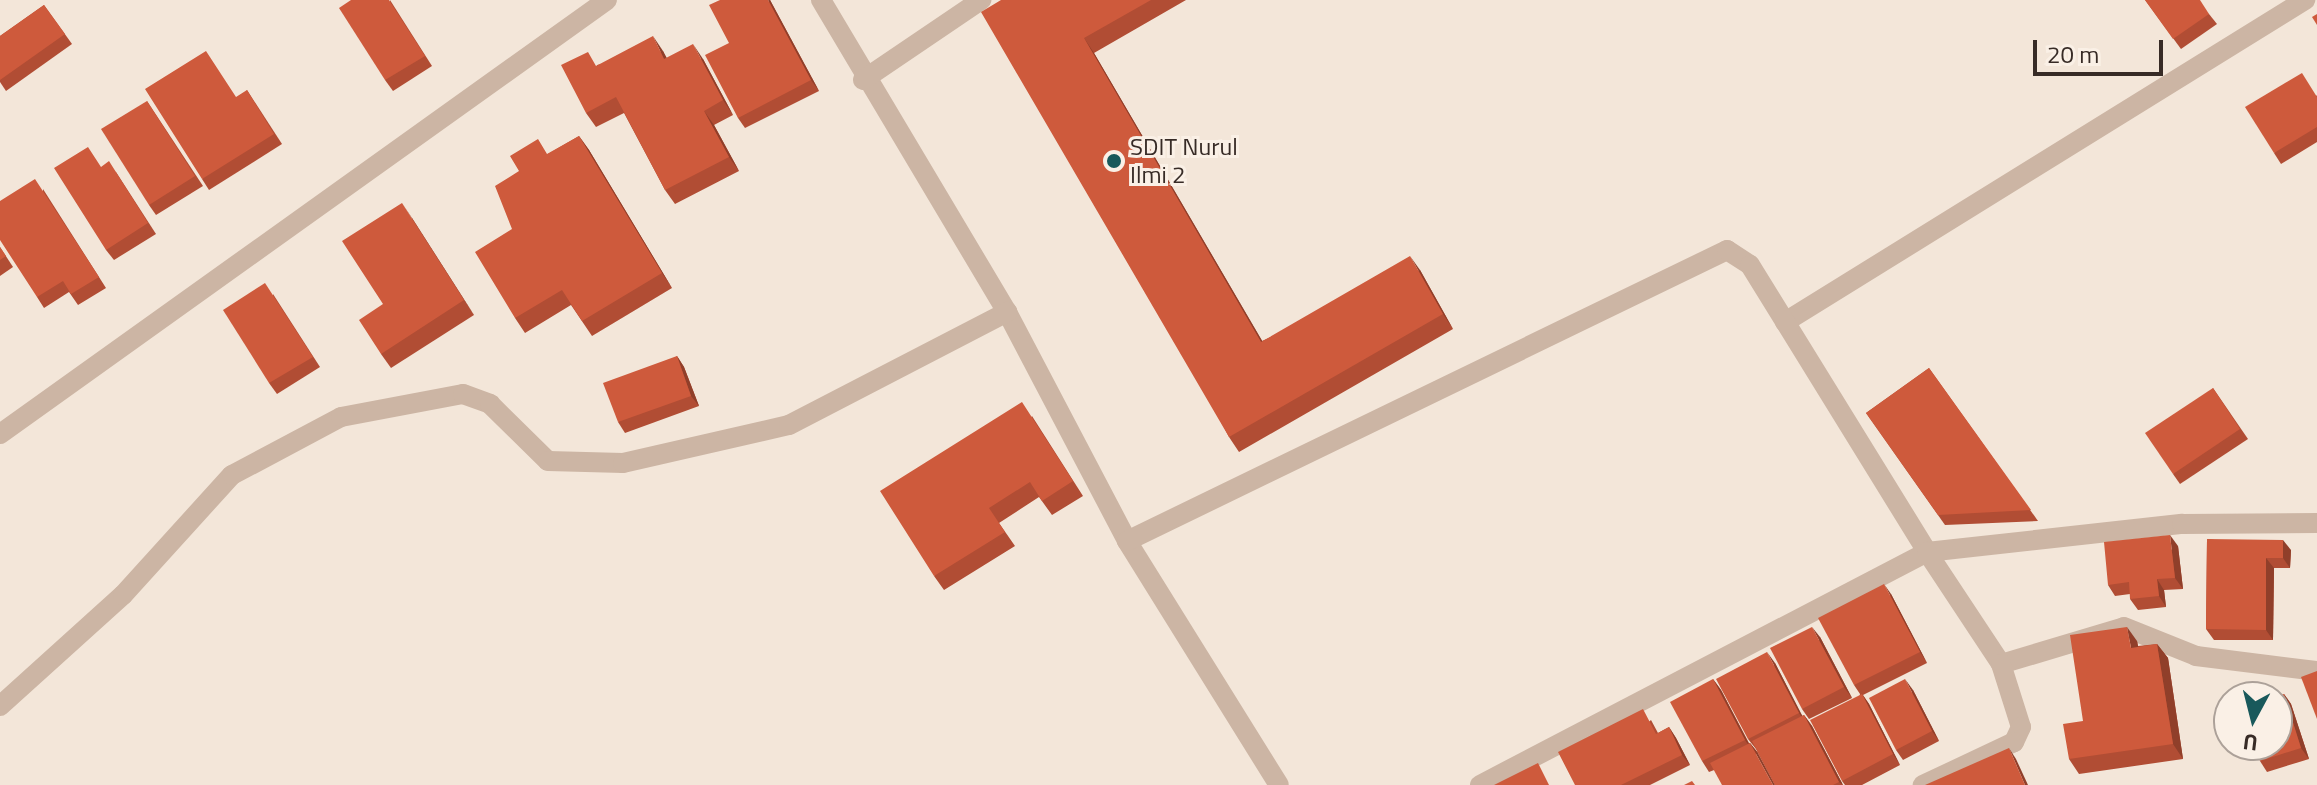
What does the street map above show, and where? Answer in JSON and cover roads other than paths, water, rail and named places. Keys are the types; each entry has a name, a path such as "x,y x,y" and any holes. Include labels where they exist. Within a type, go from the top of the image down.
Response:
{"street":[{"path":"0,434 607,0"},
{"path":"821,0 863,80 1007,312 1127,541 1279,785"},
{"path":"863,80 981,0"},
{"path":"1785,322 2305,0"},
{"path":"1127,541 1714,252 1740,254 2001,664 2020,718 2017,737 1923,785"},
{"path":"0,706 123,595 232,475 341,417 463,394 490,404 548,461 623,463 789,425 1007,312"},
{"path":"1480,785 1927,552 2182,524 2317,523"},
{"path":"2001,664 2117,627 2196,656 2317,671"}],"place":[{"name":"SDIT Nurul Ilmi 2","path":"1114,161"}]}
